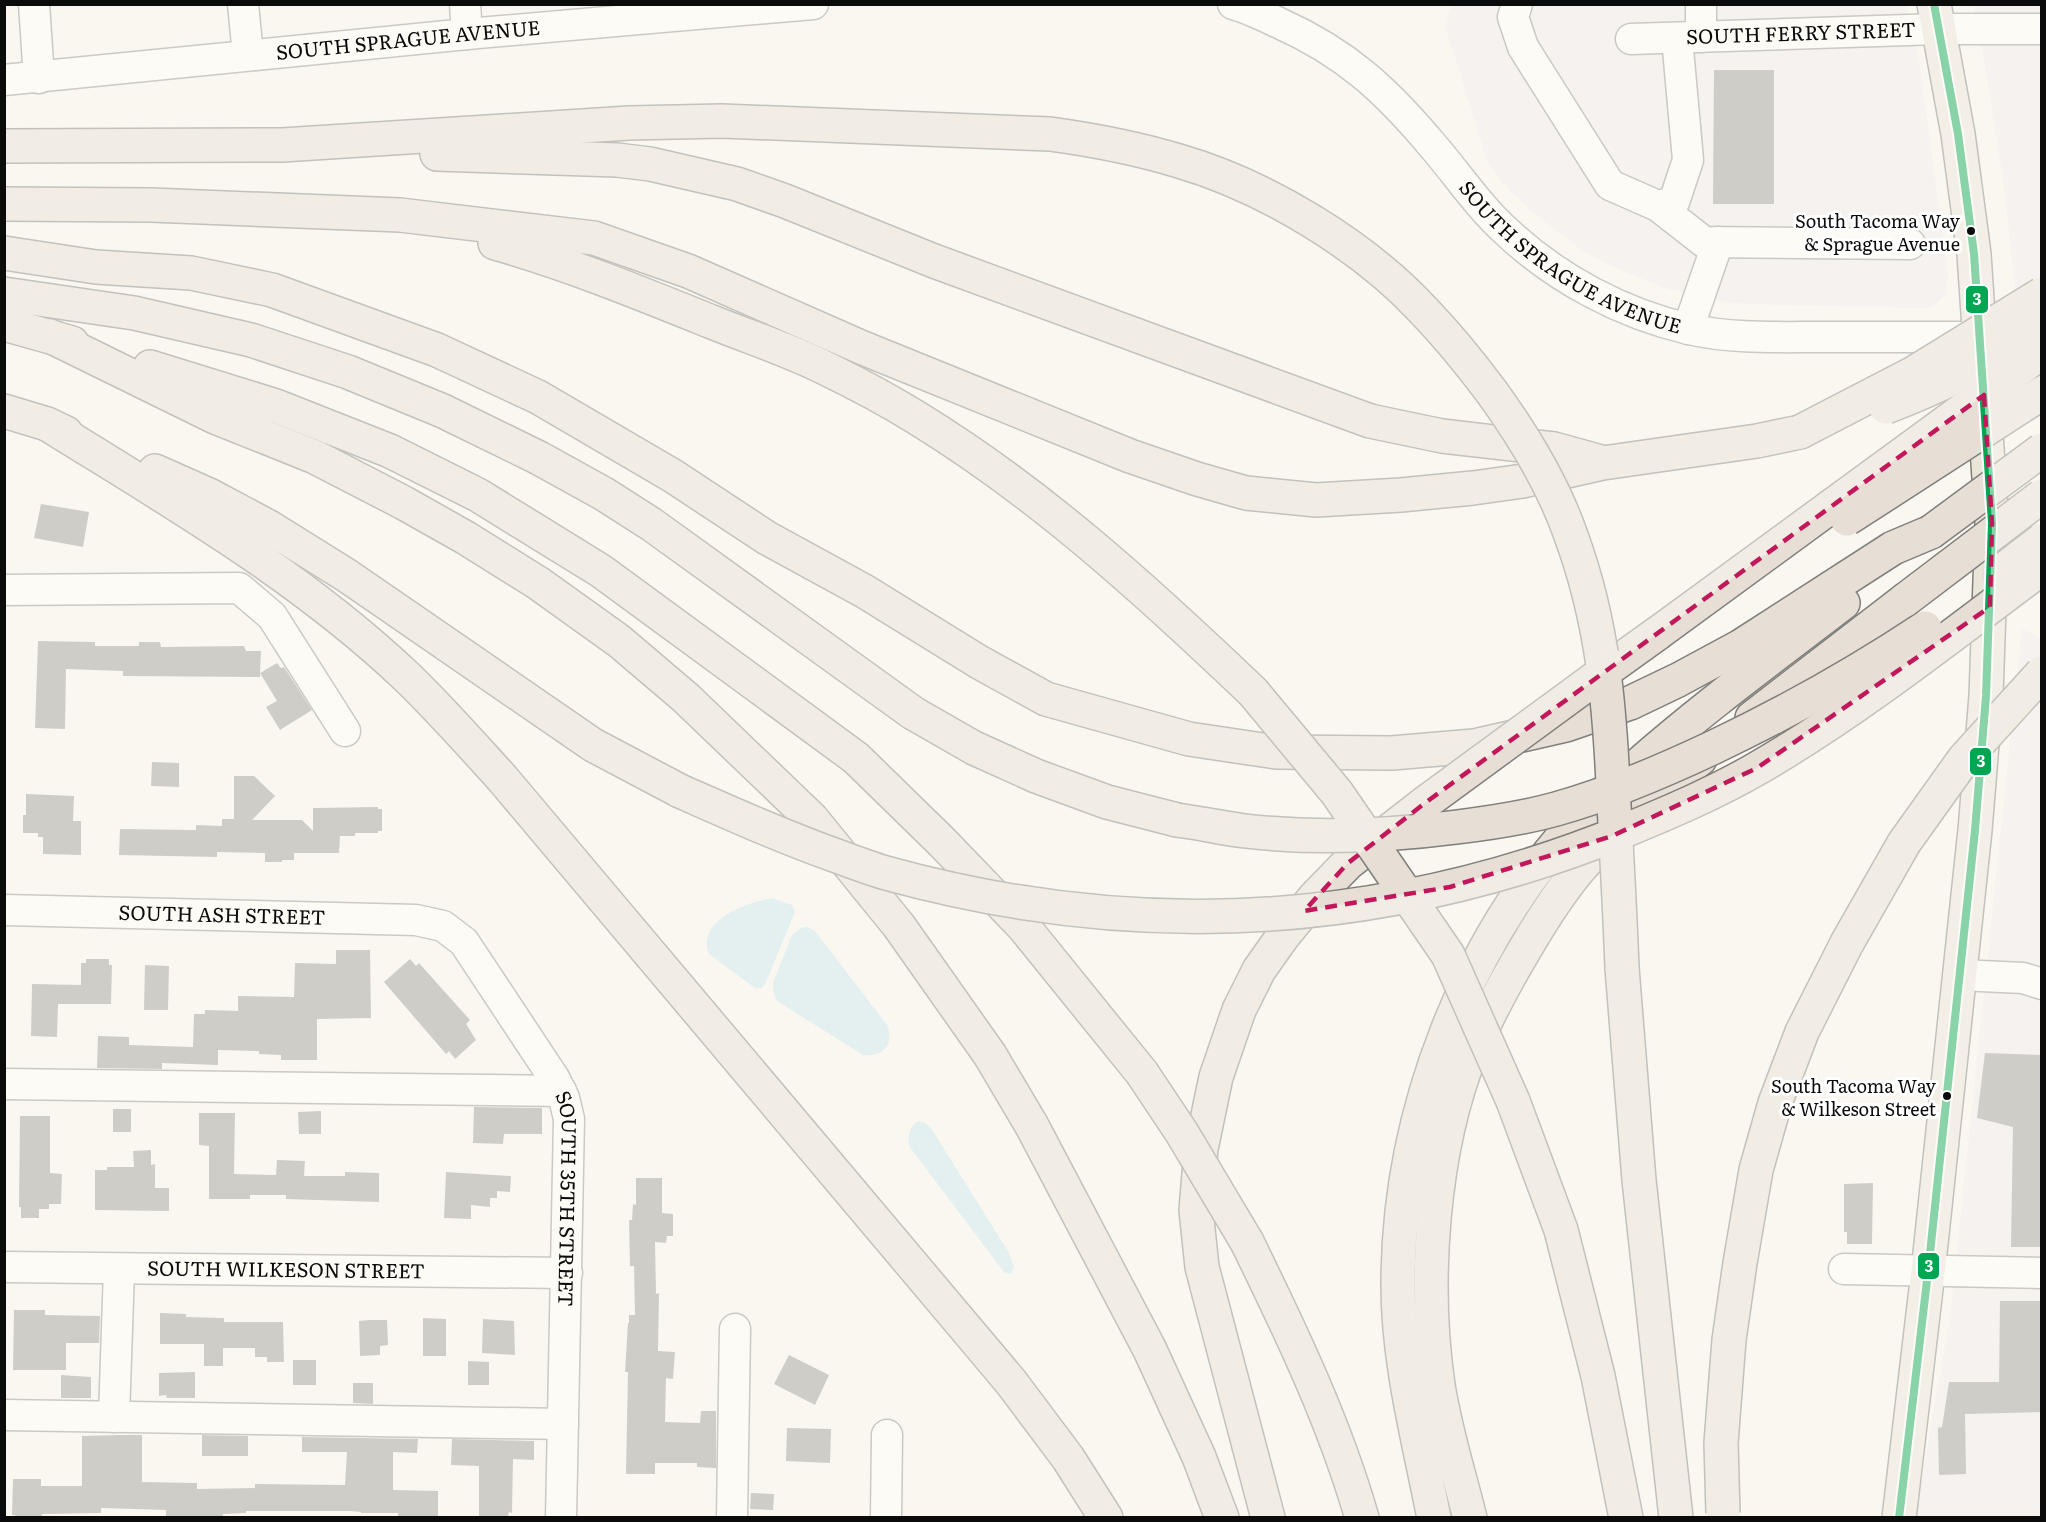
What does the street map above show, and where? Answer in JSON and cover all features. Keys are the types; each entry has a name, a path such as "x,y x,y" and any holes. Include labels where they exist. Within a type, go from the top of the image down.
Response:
{"highway":[{"path":"282,145 629,123 722,121 1050,134 1128,147 1180,161 1216,174 1305,217 1347,244 1423,309 1462,353 1491,391 1524,439 1553,493 1570,533 1590,596 1602,651 1609,705 1622,968 1639,1180 1676,1518"},
{"path":"4,146 282,145 617,160 650,164 737,184 785,201 934,261 1370,421 1442,436 1554,448 1603,463"},
{"path":"4,204 151,205 400,215 594,238 688,272 863,348 1130,456 1246,493 1316,500 1401,495 1523,481 1603,463 1757,441 1800,432 1866,415 1925,392 1969,370 2042,327"},
{"path":"400,215 547,258 613,282 824,367 906,412 991,467 1079,534 1162,606 1253,692 1337,793 1448,955 1513,1101 1562,1230 1598,1376 1626,1518"},
{"path":"4,253 96,267 191,273 272,290 437,350 538,397 673,476 767,538 864,591 979,662 1046,699 1189,739 1276,752 1392,753 1474,746 1566,725 1630,703 1678,680 1741,646 1893,548 1931,532"},
{"path":"4,294 135,313 251,340 348,372 442,411 539,458 604,494 651,524 913,712 974,748 1036,776 1107,802 1178,820 1244,831 1314,836 1414,832 1497,821 1553,810 1604,795 1663,771 1749,730 1879,659 1941,618 2042,540"},
{"path":"1800,432 1912,374 2042,294"},
{"path":"4,324 276,406 390,451 478,495 601,571 856,758 1023,926 1142,1073 1182,1133 1247,1242 1304,1357 1347,1466 1362,1518"},
{"path":"50,336 215,417 315,457 466,538 538,583 619,641 686,698 813,819 899,926 990,1055 1032,1126 1150,1350 1199,1457 1222,1518"},
{"path":"1268,1518 1202,1267 1196,1210 1201,1149 1216,1077 1239,1010 1259,970 1315,897 1347,863 1425,803 2042,352"},
{"path":"1658,633 1890,493 2042,393"},
{"path":"4,411 47,424 209,495 269,527 346,575 593,745 680,792 779,835 882,872 958,891 1030,905 1147,916 1208,917 1283,913 1367,904 1450,887 1577,850 1697,800 1757,768 1835,719 2042,568"},
{"path":"47,424 189,512 301,590 349,627 407,677 454,725 502,778 1011,1382 1068,1458 1106,1518"},
{"path":"1434,1518 1401,1342 1399,1274 1401,1228 1409,1162 1422,1103 1458,1002 1500,925 1552,849 1586,811 1680,729 1902,558 1931,532 2042,450"},
{"path":"1470,1518 1438,1385 1432,1285 1439,1183 1446,1138 1471,1054 1492,1008 1548,910 1581,866 1632,815 1681,774 2042,496"},
{"path":"1723,1516 1721,1443 1729,1340 1756,1170 1775,1103 1802,1032 1847,943 1904,843 1964,759 2042,674"}],"main road":[{"path":"1899,1518 1928,1272 1975,830 1986,696 1992,523 1989,452 1973,243 1958,134 1937,17"}],"street":[{"path":"34,4 39,78"},
{"path":"243,4 248,55"},
{"name":"SOUTH SPRAGUE AVENUE","path":"4,80 248,55 466,19 813,4"},
{"name":"SOUTH SPRAGUE AVENUE","path":"1233,4 1275,21 1320,44 1369,77 1406,113 1506,232 1534,255 1598,295 1642,314 1688,329 1730,336 1979,337"},
{"path":"1518,4 1513,17 1523,47 1610,185 1658,206 1704,242 1910,244"},
{"path":"1658,206 1674,202 1688,160 1702,37 1701,4"},
{"name":"SOUTH FERRY STREET","path":"1631,39 1702,37 1937,17 2042,29"},
{"path":"1688,329 1719,242"},
{"path":"4,590 239,588 272,616 345,731"},
{"path":"1986,696 2042,696"},
{"name":"SOUTH ASH STREET","path":"4,910 394,918 437,923"},
{"name":"SOUTH 35TH STREET","path":"437,923 451,930 469,948 561,1091 568,1112 570,1134 561,1518"},
{"path":"1960,975 2023,978 2042,984"},
{"path":"4,1084 561,1091"},
{"name":"SOUTH WILKESON STREET","path":"4,1268 567,1273"},
{"path":"114,1417 119,1269"},
{"path":"1844,1269 2042,1273"},
{"path":"732,1518 735,1329"},
{"path":"4,1415 563,1424"},
{"path":"886,1518 887,1435"}],"highlighted area":[{"path":"1984,395 1992,523 1990,607 1757,768 1612,836 1450,887 1304,911 1348,863 1425,803"}],"shaded area":[{"path":"1451,4 1906,5 1919,60 1948,277 1946,294 1935,305 1926,308 1748,304 1720,301 1664,288 1611,266 1583,251 1532,212 1508,189 1488,164 1445,25"},
{"path":"1974,5 2041,5 2041,278 2016,295 2004,185"},
{"path":"2022,629 2042,638 2041,1517 1915,1518 1950,1318"}],"water":[{"path":"772,898 792,905 795,912 766,982 762,988 755,988 709,954 707,942 716,923 726,915 749,904"},
{"path":"808,927 815,931 887,1025 888,1043 886,1048 876,1054 863,1055 777,1001 773,983 792,935 801,928"},
{"path":"918,1121 931,1128 1009,1253 1014,1267 1011,1274 1004,1272 909,1146 910,1132"}],"building":[{"path":"1714,70 1774,70 1774,204 1713,204"},
{"path":"41,504 89,512 83,547 34,538"},
{"path":"38,641 95,642 95,646 139,646 139,642 160,642 161,647 244,646 246,651 261,651 260,677 123,676 123,671 66,669 65,729 35,728"},
{"path":"277,663 281,668 284,667 312,710 280,730 266,707 277,701 260,673"},
{"path":"152,762 179,763 179,787 151,786"},
{"path":"234,776 254,776 275,796 252,820 302,820 313,831 313,808 378,807 382,809 382,831 340,836 339,853 294,853 294,860 282,860 282,862 265,862 265,853 217,852 217,857 119,855 120,829 196,830 196,825 222,826 222,819 234,819"},
{"path":"26,794 74,796 73,821 81,821 81,855 43,854 43,837 38,837 38,833 23,833"},
{"path":"336,950 370,950 371,1018 317,1019 317,1060 281,1060 281,1055 259,1054 259,1051 218,1050 218,1065 162,1063 162,1069 97,1068 98,1036 129,1037 129,1045 193,1047 194,1014 205,1014 205,1010 238,1011 238,996 294,997 295,963 336,964"},
{"path":"86,959 109,959 109,965 112,965 111,1004 58,1004 57,1037 31,1036 32,984 81,985 81,963 86,963"},
{"path":"410,959 416,966 419,963 470,1020 466,1024 476,1040 455,1059 449,1051 446,1054 384,982"},
{"path":"145,965 169,966 168,1010 144,1010"},
{"path":"1985,1053 2042,1055 2042,1247 2011,1247 2013,1127 1977,1118"},
{"path":"474,1107 542,1108 542,1134 504,1134 503,1144 473,1143"},
{"path":"113,1109 131,1109 131,1132 113,1132"},
{"path":"321,1111 321,1134 299,1134 298,1112"},
{"path":"199,1113 235,1113 234,1174 276,1175 277,1160 305,1161 304,1176 345,1176 345,1172 379,1173 379,1202 286,1199 286,1195 250,1195 250,1199 209,1199 209,1146 199,1145"},
{"path":"20,1116 50,1116 50,1173 62,1174 61,1204 49,1204 49,1209 39,1209 39,1218 21,1218 21,1207 19,1207"},
{"path":"151,1150 151,1165 155,1164 155,1188 169,1188 169,1211 95,1210 95,1170 107,1170 107,1167 134,1167 133,1151"},
{"path":"446,1172 511,1176 510,1192 497,1191 497,1198 490,1198 490,1207 471,1205 471,1219 444,1218"},
{"path":"636,1178 662,1178 662,1213 673,1214 673,1236 667,1236 666,1243 655,1242 656,1294 659,1293 658,1351 675,1352 673,1379 666,1378 665,1422 700,1423 701,1411 716,1411 716,1468 697,1467 697,1463 655,1463 655,1474 626,1474 628,1372 625,1372 629,1315 635,1315 634,1266 630,1266 629,1220 632,1220 633,1204 636,1205"},
{"path":"1873,1183 1872,1244 1847,1244 1847,1232 1844,1232 1844,1184"},
{"path":"2000,1301 2042,1301 2042,1412 1965,1414 1966,1474 1939,1475 1938,1428 1942,1427 1949,1382 1999,1382"},
{"path":"14,1310 45,1310 45,1315 100,1316 99,1343 66,1343 66,1370 13,1370"},
{"path":"160,1313 186,1314 186,1317 224,1318 224,1322 283,1322 284,1362 267,1362 267,1357 255,1357 255,1348 223,1348 223,1366 204,1366 204,1344 160,1344"},
{"path":"423,1318 446,1319 446,1356 423,1356"},
{"path":"483,1319 514,1321 515,1355 482,1353"},
{"path":"387,1320 388,1345 380,1346 380,1355 360,1356 359,1321"},
{"path":"789,1355 829,1375 815,1405 774,1384"},
{"path":"293,1360 316,1360 316,1385 293,1385"},
{"path":"468,1361 489,1362 489,1385 468,1385"},
{"path":"195,1372 195,1398 159,1396 159,1373"},
{"path":"61,1375 91,1377 91,1398 61,1398"},
{"path":"353,1383 373,1383 373,1404 353,1403"},
{"path":"787,1428 831,1429 830,1463 786,1461"},
{"path":"142,1435 142,1482 197,1483 197,1489 255,1488 255,1484 345,1485 347,1452 302,1452 302,1437 418,1439 417,1453 393,1452 393,1490 438,1491 438,1518 398,1518 398,1513 351,1511 246,1511 246,1513 223,1514 223,1517 166,1517 166,1510 101,1508 101,1513 42,1514 42,1518 15,1518 15,1515 12,1515 13,1479 41,1479 41,1486 82,1486 82,1436"},
{"path":"202,1435 248,1436 248,1456 202,1456"},
{"path":"452,1439 534,1441 534,1460 513,1459 512,1513 509,1512 508,1516 503,1516 503,1518 479,1517 479,1466 451,1465"},
{"path":"751,1493 774,1494 773,1510 750,1509"}],"transit line":[{"name":"3","path":"1899,1518 1928,1272 1975,830 1986,696 1992,523 1974,254 1958,134 1934,4"}],"place":[{"name":"South Tacoma Way & Sprague Avenue","path":"1971,231"},
{"name":"South Tacoma Way & Wilkeson Street","path":"1947,1096"}]}
